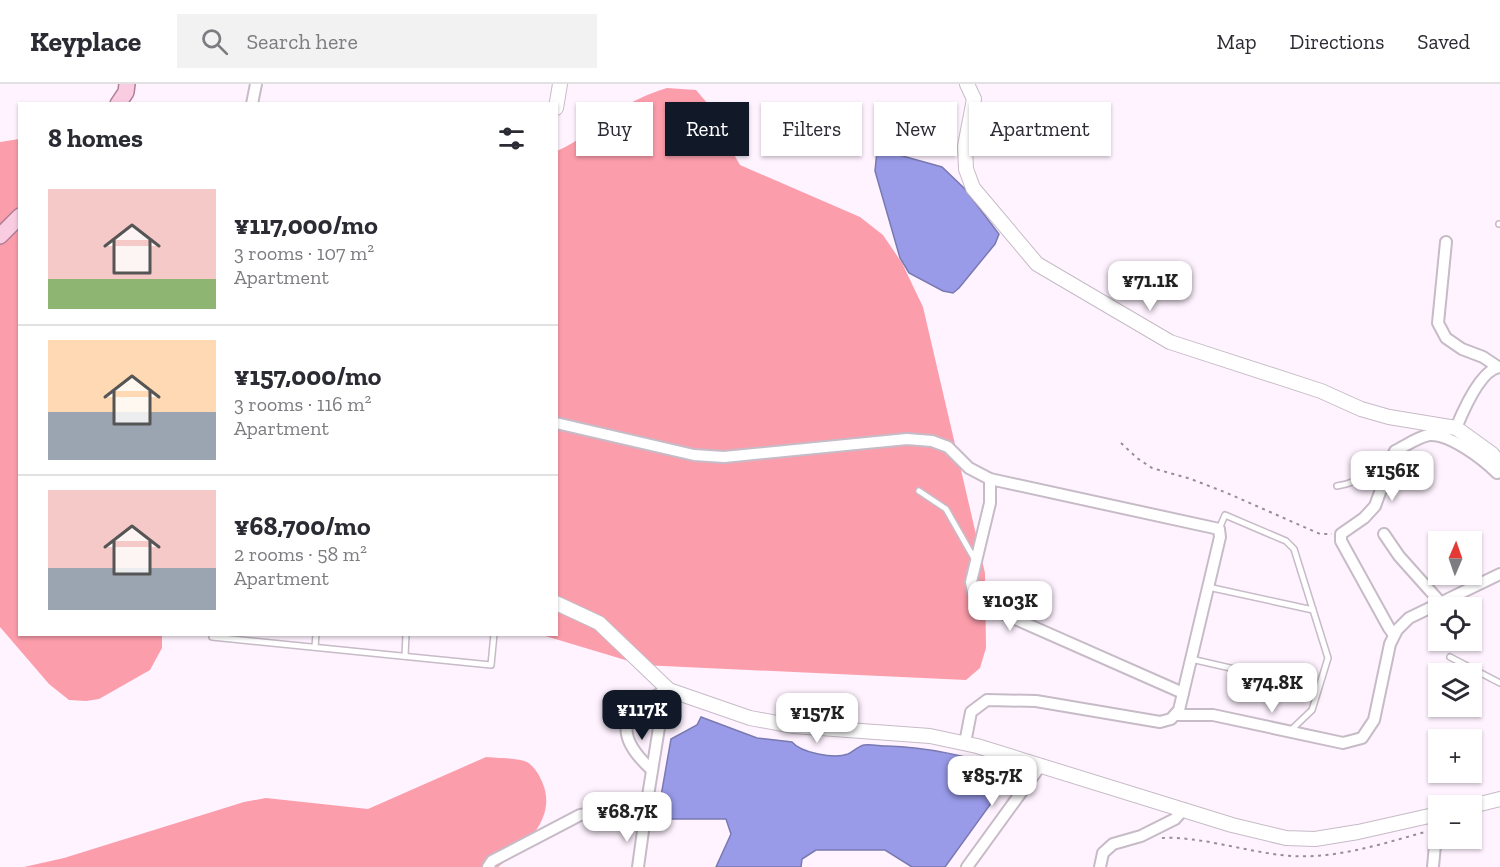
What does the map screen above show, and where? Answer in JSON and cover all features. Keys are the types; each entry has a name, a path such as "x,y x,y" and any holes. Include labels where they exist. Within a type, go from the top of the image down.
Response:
{"main road":[{"path":"119,102 126,92 127,84"},
{"path":"0,236 18,218"}],"street":[{"path":"252,102 256,84"},
{"path":"557,102 560,84"},
{"path":"967,84 974,99 965,146 966,169 974,188 1037,264 1170,342 1321,391 1361,409 1389,417 1456,428 1492,454 1500,464"},
{"path":"1446,242 1438,323 1446,338 1462,349 1483,357 1499,367"},
{"path":"1456,428 1464,409 1482,380 1491,369 1499,367"},
{"path":"558,423 694,455 724,458 907,439 932,441 948,447 969,468 990,479 1219,529 1220,537 1179,710 1171,719 1160,722 1049,701 987,700 971,712 965,743"},
{"path":"1395,635 1341,541 1341,534 1364,518 1375,506 1395,452 1428,435 1443,436 1486,462 1497,473 1500,472"},
{"path":"990,479 990,502 971,582 979,603 1183,693"},
{"path":"1384,534 1399,556 1436,597"},
{"path":"1453,597 1500,574"},
{"path":"558,604 599,623 669,690 750,718 793,726 918,735 965,743 1232,825 1286,838 1315,839 1428,816"},
{"path":"1175,715 1213,715 1342,743 1362,738 1374,720 1390,644 1397,630 1409,618 1428,609"},
{"path":"638,867 646,802 663,703 669,690"},
{"path":"652,770 642,761 628,741 626,730 628,718 635,708 653,696 669,690"},
{"path":"967,867 1041,765"},
{"path":"1482,804 1500,799"},
{"path":"488,867 492,861 580,815 646,802"},
{"path":"1100,867 1103,853 1113,844 1141,836 1166,824 1175,819 1184,809"},
{"path":"1433,867 1435,849"}],"lane":[{"path":"1337,486 1350,484 1359,479 1371,471 1384,456 1395,452"},
{"path":"919,491 946,509 976,562"},
{"path":"1219,529 1225,515 1286,541 1294,549 1328,658 1311,710 1289,732"},
{"path":"1208,587 1313,610"},
{"path":"315,647 316,636"},
{"path":"405,656 406,636"},
{"path":"212,637 491,665 494,636"},
{"path":"1450,657 1500,682"},
{"path":"1191,659 1318,688"}],"path":[{"path":"1120,443 1152,468 1227,493 1320,534 1341,534"}],"shaded area":[{"path":"667,88 696,90 706,102 665,102 665,156 735,156 740,165 860,217 883,235 902,263 923,307 985,573 986,648 980,668 966,680 642,665 545,636 558,636 558,150 576,141 576,156 653,156 653,102 632,102"},
{"path":"18,139 18,636 162,636 162,648 150,670 99,699 69,700 49,684 0,627 0,142"},
{"path":"486,757 527,762 539,775 546,797 542,821 535,832 518,851 498,867 24,867 64,858 244,802 266,798 368,809"}],"water":[{"path":"876,156 903,156 942,167 964,188 999,234 995,244 953,293 943,291 909,273 900,258 875,171"},
{"path":"701,717 757,738 792,742 796,746 818,754 842,755 867,745 918,748 1010,769 1010,777 945,867 912,867 885,850 816,850 802,859 801,867 716,867 731,834 726,819 657,819 671,739 697,725"}]}
